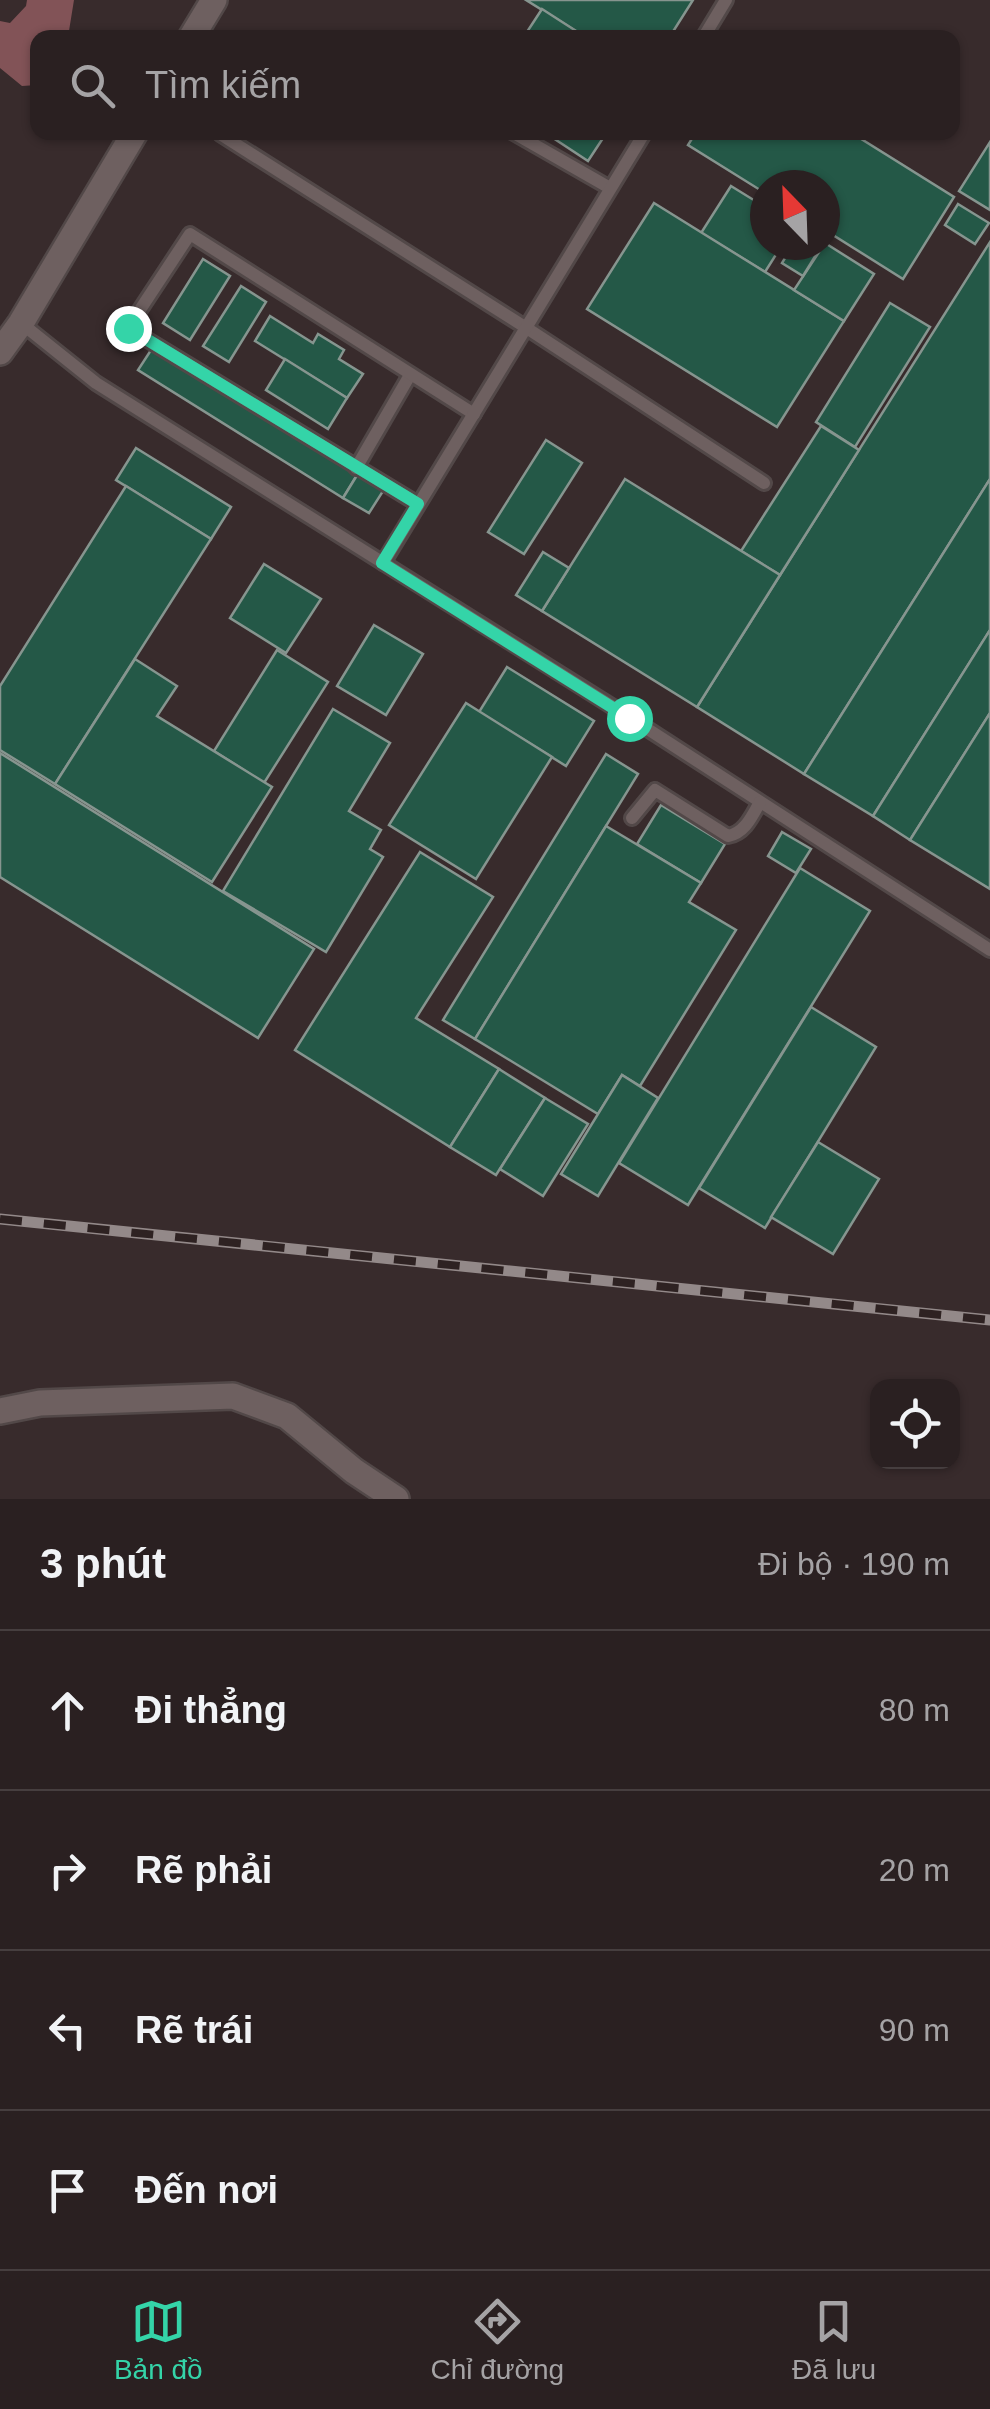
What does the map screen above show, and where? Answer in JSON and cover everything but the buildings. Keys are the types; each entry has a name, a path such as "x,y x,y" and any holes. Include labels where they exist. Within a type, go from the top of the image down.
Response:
{"street":[{"path":"197,30 214,0"},
{"path":"0,352 21,324 130,140"},
{"path":"0,1411 40,1403 234,1396 287,1416 396,1499"}],"lane":[{"path":"708,30 726,0"},
{"path":"229,140 764,483"},
{"path":"526,140 610,188"},
{"path":"382,563 640,140"},
{"path":"418,504 128,328 190,234 474,414"},
{"path":"21,324 96,383 990,950"},
{"path":"356,468 410,375"},
{"path":"632,818 655,790 728,836 736,835 760,802"}],"shaded area":[{"path":"27,0 74,0 69,30 30,30 30,85 22,86 0,68 0,21 10,23"}],"railway":[{"path":"0,1219 990,1320"}],"route":[{"path":"128,328 418,504 382,563 629,718"}]}
